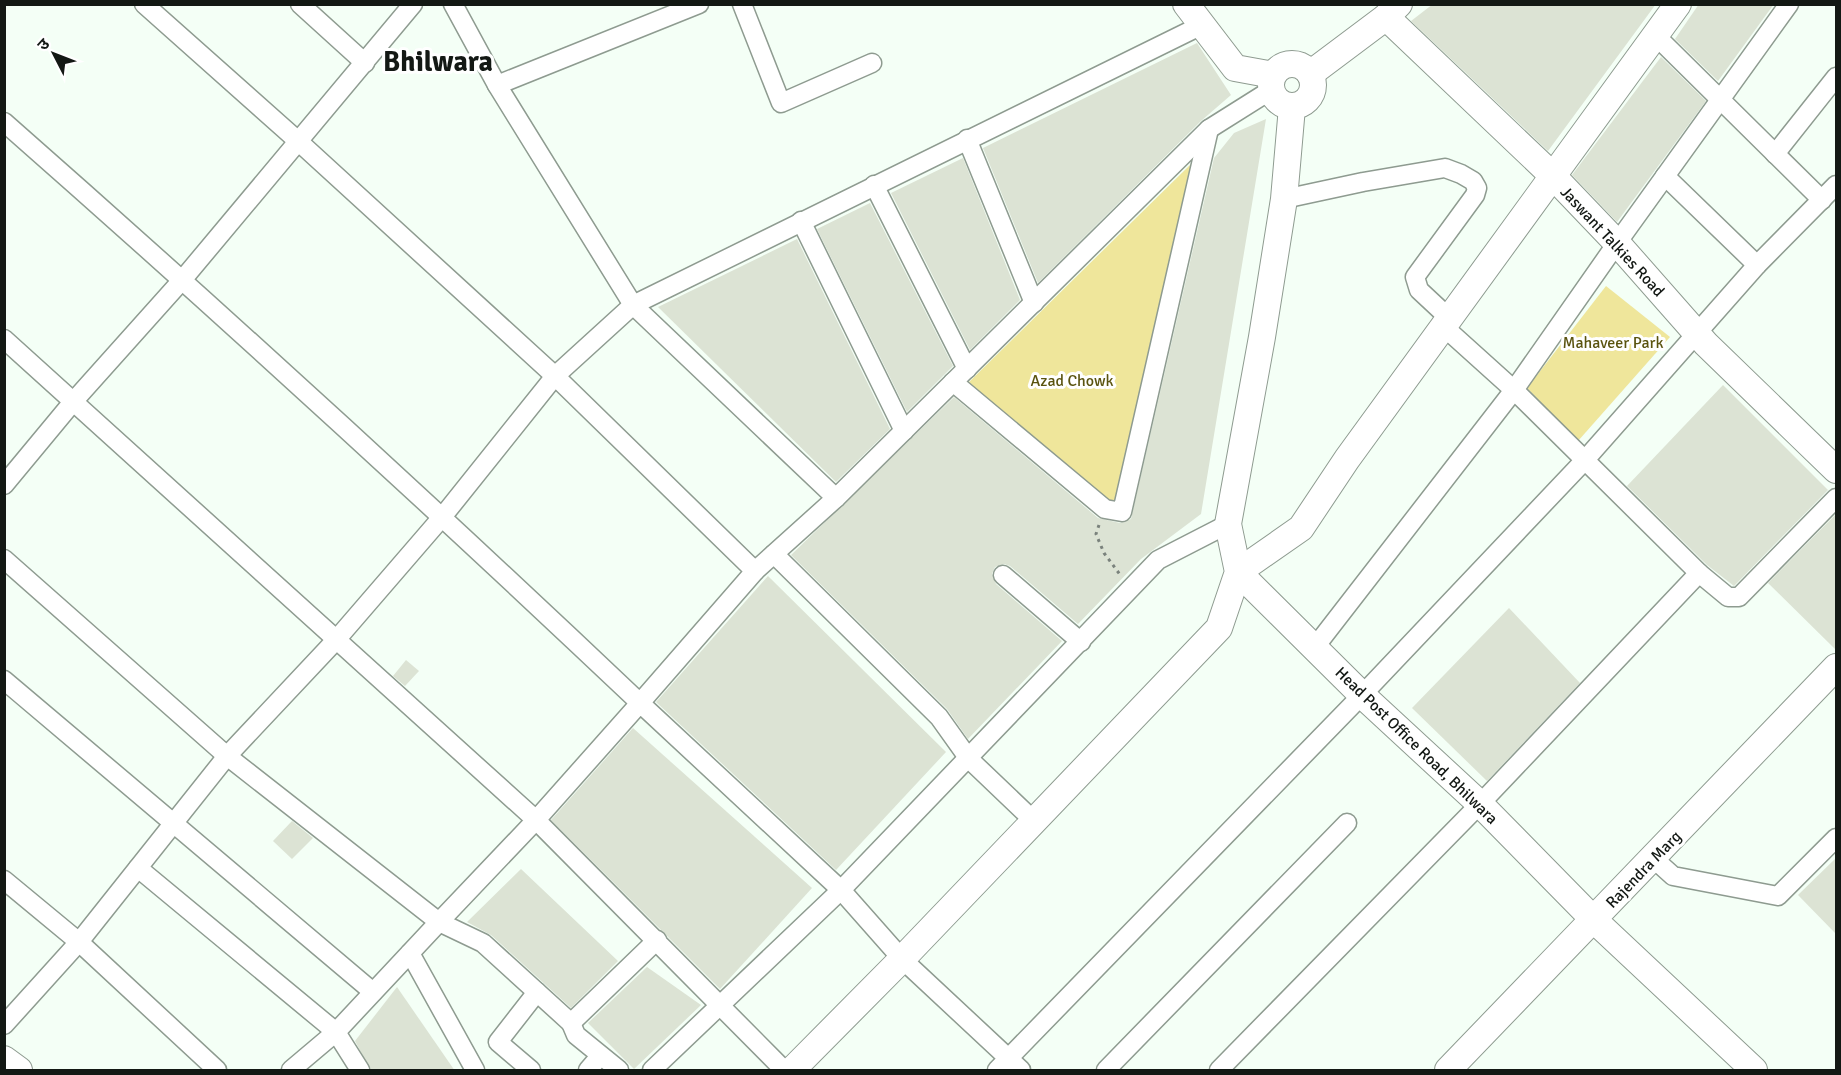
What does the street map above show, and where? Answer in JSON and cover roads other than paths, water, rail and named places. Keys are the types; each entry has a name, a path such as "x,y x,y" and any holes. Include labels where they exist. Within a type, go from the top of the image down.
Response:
{"street":[{"path":"144,4 555,376 755,571"},
{"path":"300,4 365,63"},
{"path":"4,485 72,403 183,279 413,4"},
{"path":"453,4 497,85 633,305 836,498"},
{"path":"497,85 699,4"},
{"path":"742,4 781,103 872,63"},
{"path":"291,1071 336,1032 536,820 755,571 836,498 1209,129 1272,82 1282,66 1294,63 1310,74 1312,92 1304,103 1292,107 1279,102 1272,82 1235,68 1204,24 1186,4"},
{"path":"1238,572 1301,528 1347,459 1678,4"},
{"path":"1315,647 1514,390 1790,4"},
{"path":"1310,74 1392,11"},
{"name":"Jaswant Talkies Road","path":"1392,11 1617,243 1697,334 1836,470"},
{"path":"4,1025 79,942 227,756 336,640 443,516 555,376 633,305 1204,24"},
{"path":"1656,36 1822,200"},
{"path":"1775,154 1836,77"},
{"path":"792,1071 1035,822 1219,628 1238,572 1228,524 1284,199 1292,107"},
{"path":"4,122 183,279 443,516 841,890 902,959 1009,1067 1584,461 1757,265 1836,185"},
{"path":"953,382 1105,509 1122,512 1209,129"},
{"path":"967,139 1034,303"},
{"path":"1284,199 1445,168 1473,181 1477,188 1475,195 1414,277 1419,290 1446,322 1584,461 1699,573 1728,597 1739,597 1836,498"},
{"path":"1665,176 1757,265"},
{"path":"874,185 967,369"},
{"path":"801,221 904,431"},
{"path":"4,339 72,403 536,820 722,1005 784,1071"},
{"path":"652,1071 841,890 1158,560 1228,524"},
{"path":"774,554 939,717 969,759 1035,822"},
{"path":"4,559 227,756 439,922 483,943 571,1023 576,1035 619,1071"},
{"name":"Head Post Office Road, Bhilwara","path":"1238,572 1362,695 1480,804 1594,920 1754,1071"},
{"path":"1219,1071 1480,804 1699,573"},
{"path":"1003,575 1081,642"},
{"name":"Rajendra Marg","path":"1448,1071 1836,667"},
{"path":"4,680 373,992"},
{"path":"1106,1071 1347,823"},
{"path":"1653,858 1673,876 1778,896 1836,838"},
{"path":"138,868 336,1032 360,1071"},
{"path":"4,880 79,942 217,1071"},
{"path":"571,1023 657,940"},
{"path":"410,953 475,1071"},
{"path":"531,1071 498,1042 537,992"},
{"path":"588,1071 600,1056"},
{"path":"4,1059 19,1071"}],"district":[{"name":"Bhilwara","path":"438,61"}],"park label":[{"name":"Mahaveer Park","path":"1613,342"},
{"name":"Azad Chowk","path":"1072,380"}]}
